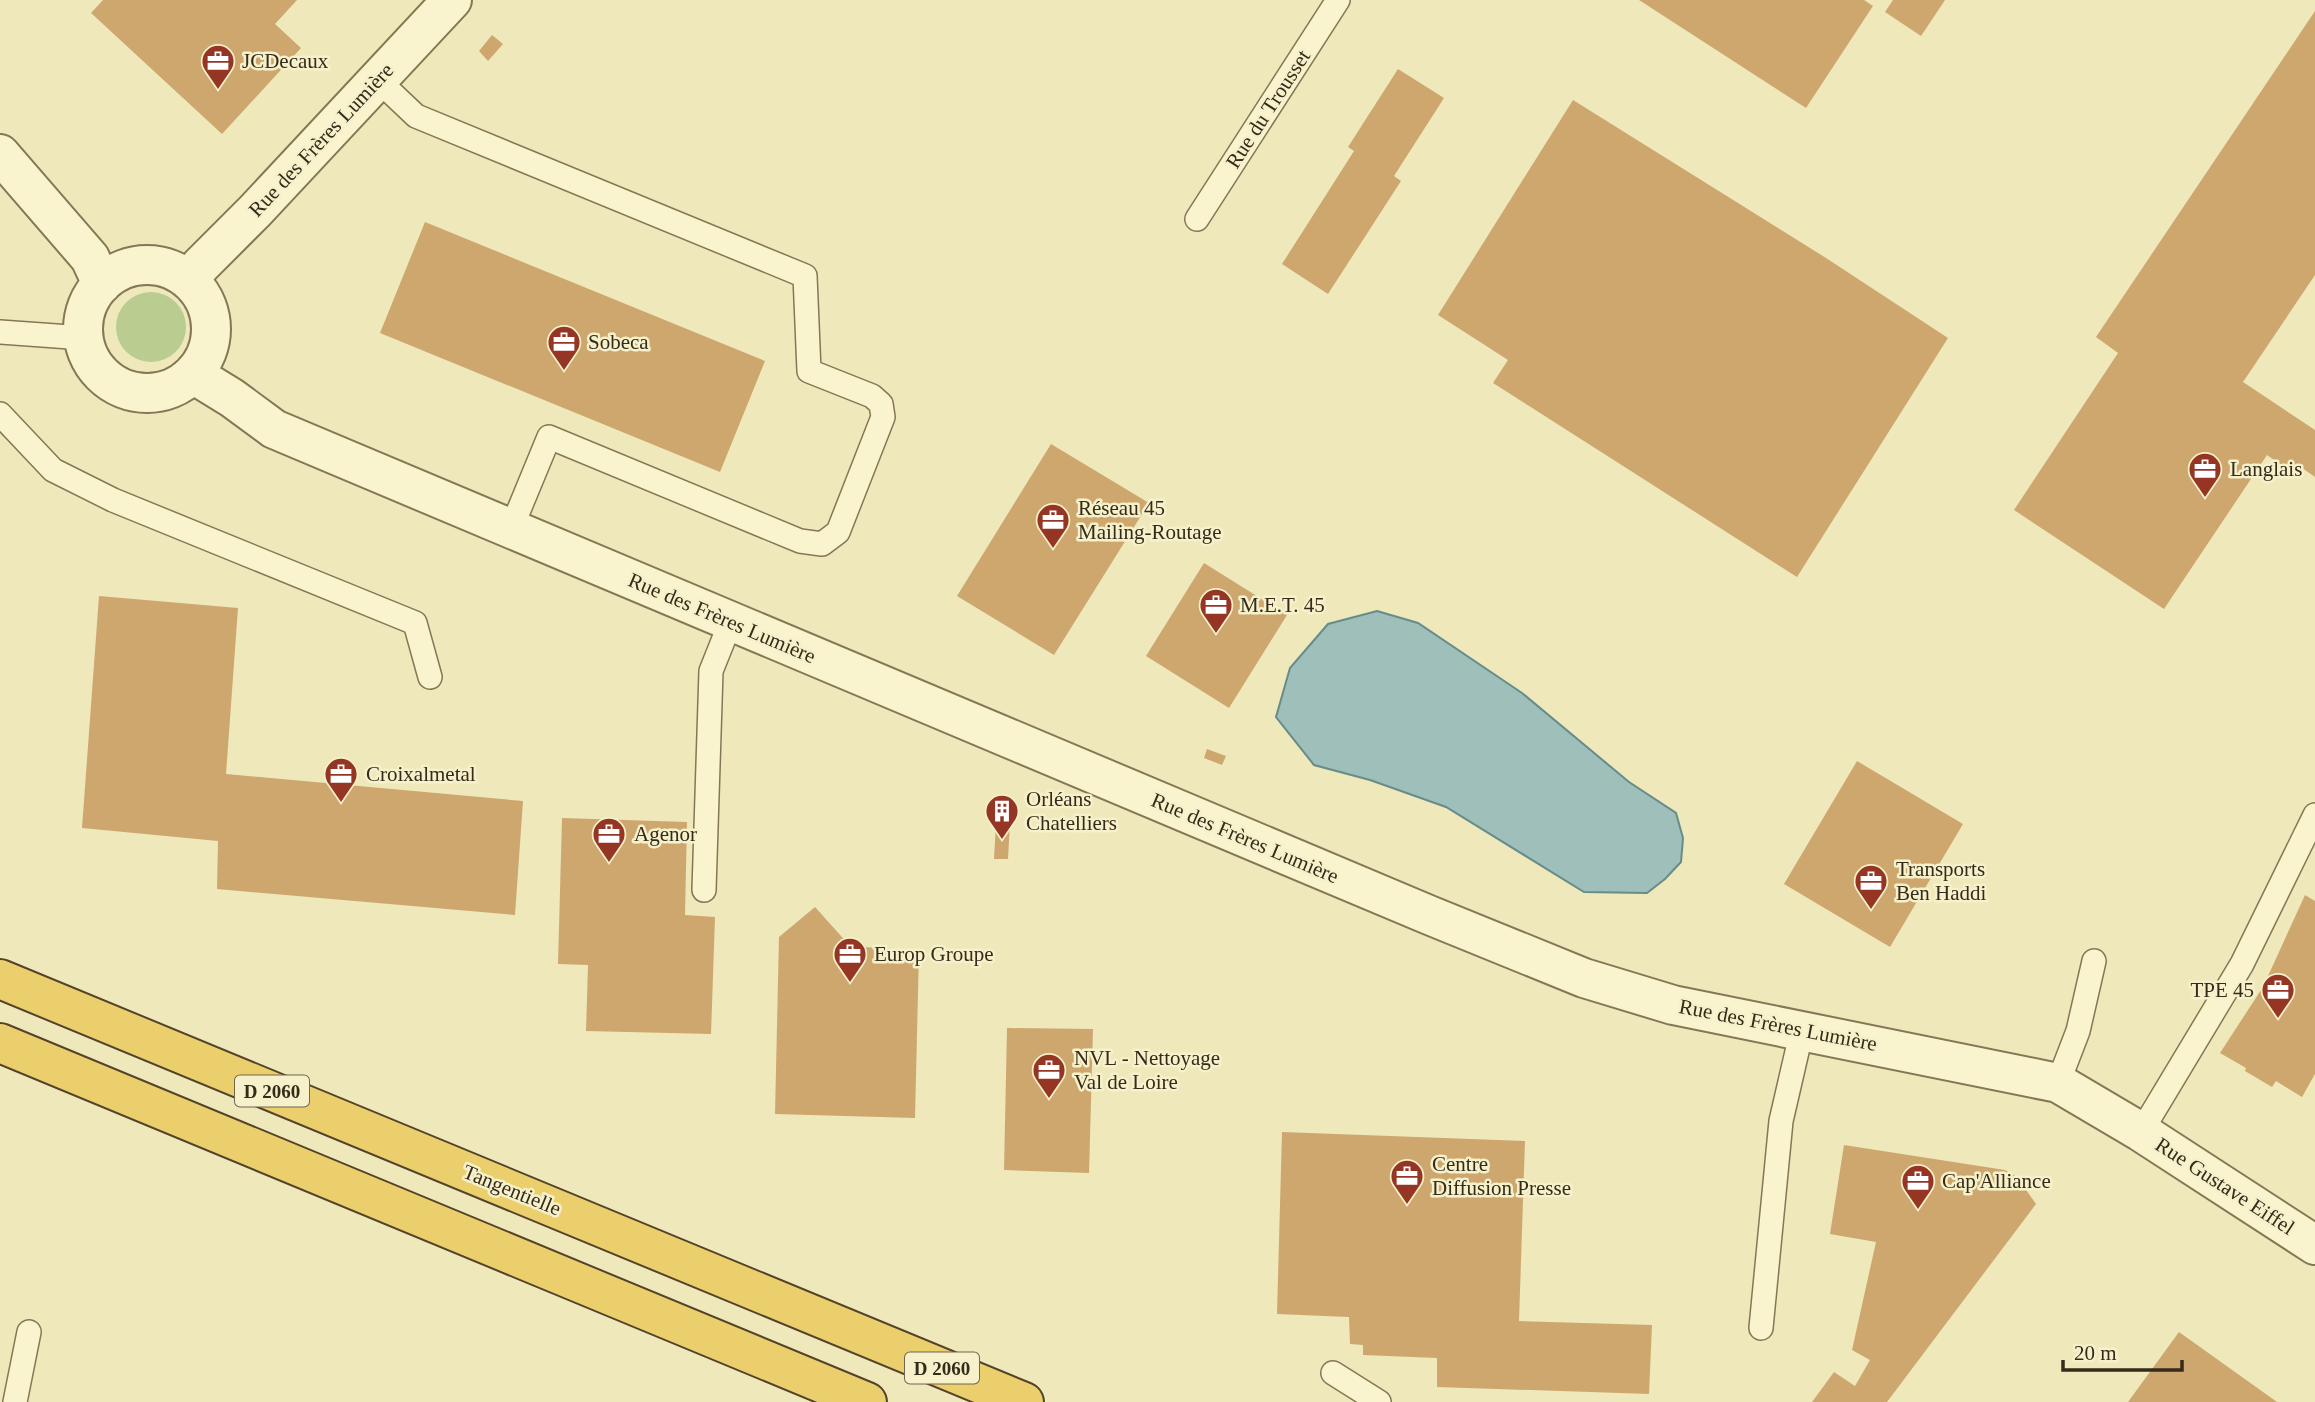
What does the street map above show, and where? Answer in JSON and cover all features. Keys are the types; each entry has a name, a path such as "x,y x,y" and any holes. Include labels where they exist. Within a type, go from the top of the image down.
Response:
{"highway":[{"name":"Tangentielle","path":"0,979 1024,1402"},
{"path":"0,1044 867,1402"}],"street":[{"name":"Rue des Frères Lumière","path":"190,281 200,266 255,211 452,0"},
{"path":"0,154 90,258 102,284"},
{"path":"145,264 177,272 190,281 203,297 211,317 212,337 205,357 193,374 177,386 162,391 138,392 119,386 102,374 90,357 84,338 84,318 90,300 102,284 129,267 145,264"},
{"name":"Rue des Frères Lumière","path":"193,374 274,429 1584,978 1672,1004 2059,1083 2138,1130"},
{"name":"Rue Gustave Eiffel","path":"2138,1130 2315,1245"}],"lane":[{"name":"Rue du Trousset","path":"1198,219 1338,0"},
{"path":"378,79 416,116 805,275 809,371 872,396 881,404 883,417 838,532 822,544 800,541 549,437 511,529"},
{"path":"0,332 84,338"},
{"path":"0,414 53,470 113,500 415,623 430,677"},
{"path":"704,890 711,670 730,621"},
{"path":"2138,1130 2242,964 2315,815"},
{"path":"2059,1083 2078,1031 2094,961"},
{"path":"1761,1328 1781,1121 1802,1030"},
{"path":"15,1402 29,1332"},
{"path":"1333,1373 1379,1402"}],"green space":[{"path":"158,292 171,298 180,307 184,313 184,341 176,352 165,360 144,362 126,352 118,341 116,320 126,302 137,294"}],"water":[{"path":"1377,611 1418,623 1522,693 1629,782 1676,813 1683,838 1681,862 1647,893 1584,892 1446,807 1370,780 1314,765 1276,717 1290,668 1328,624"}],"building":[{"name":"JCDecaux","path":"103,0 297,0 275,24 301,48 222,134 91,13"},
{"path":"1639,0 1864,0 1873,6 1806,108"},
{"path":"1893,0 1945,0 1921,36 1885,12"},
{"path":"2315,11 2315,275 2243,382 2315,430 2315,477 2298,465 2292,473 2267,455 2164,609 2014,510 2118,353 2096,337"},
{"path":"492,35 503,44 488,61 479,51"},
{"path":"1398,69 1444,98 1394,176 1401,181 1328,294 1282,264 1354,151 1348,147"},
{"path":"1573,100 1826,258 1948,338 1797,577 1493,383 1508,360 1438,315"},
{"path":"425,222 765,361 720,472 380,333"},
{"name":"Réseau 45 Mailing-Routage","path":"1051,444 1149,503 1054,655 957,596"},
{"name":"M.E.T. 45","path":"1204,563 1287,615 1229,708 1146,656"},
{"path":"99,596 238,608 226,774 523,801 515,915 217,889 218,841 82,828"},
{"path":"1207,749 1226,756 1222,765 1204,758"},
{"path":"1857,761 1963,824 1890,947 1784,884"},
{"path":"562,818 687,822 685,915 715,917 711,1034 586,1031 588,965 558,964"},
{"name":"Orléans Chatelliers","path":"996,823 1010,823 1008,859 994,859"},
{"name":"TPE 45","path":"2305,895 2315,901 2315,1074 2302,1097 2276,1081 2272,1087 2220,1053 2263,987"},
{"path":"815,907 850,946 919,951 915,1118 775,1114 779,937"},
{"name":"NVL - Nettoyage Val de Loire","path":"1007,1028 1093,1029 1089,1173 1004,1170"},
{"path":"1282,1132 1525,1141 1519,1321 1652,1325 1649,1394 1437,1387 1437,1358 1363,1355 1363,1345 1350,1344 1349,1317 1277,1314"},
{"path":"1844,1145 2005,1170 2017,1177 2036,1204 1887,1402 1812,1402 1834,1372 1855,1386 1870,1360 1852,1350 1876,1242 1830,1234"},
{"path":"2179,1332 2277,1402 2128,1402"}],"place":[{"name":"JCDecaux","path":"218,91"},
{"name":"Sobeca","path":"564,372"},
{"name":"Langlais","path":"2205,499"},
{"name":"Réseau 45 Mailing-Routage","path":"1053,550"},
{"name":"M.E.T. 45","path":"1216,635"},
{"name":"Croixalmetal","path":"341,804"},
{"name":"Orléans Chatelliers","path":"1002,841"},
{"name":"Agenor","path":"609,864"},
{"name":"Transports Ben Haddi","path":"1871,911"},
{"name":"Europ Groupe","path":"850,984"},
{"name":"TPE 45","path":"2278,1020"},
{"name":"NVL - Nettoyage Val de Loire","path":"1049,1100"},
{"name":"Centre Diffusion Presse","path":"1407,1206"},
{"name":"Cap'Alliance","path":"1918,1211"}]}
